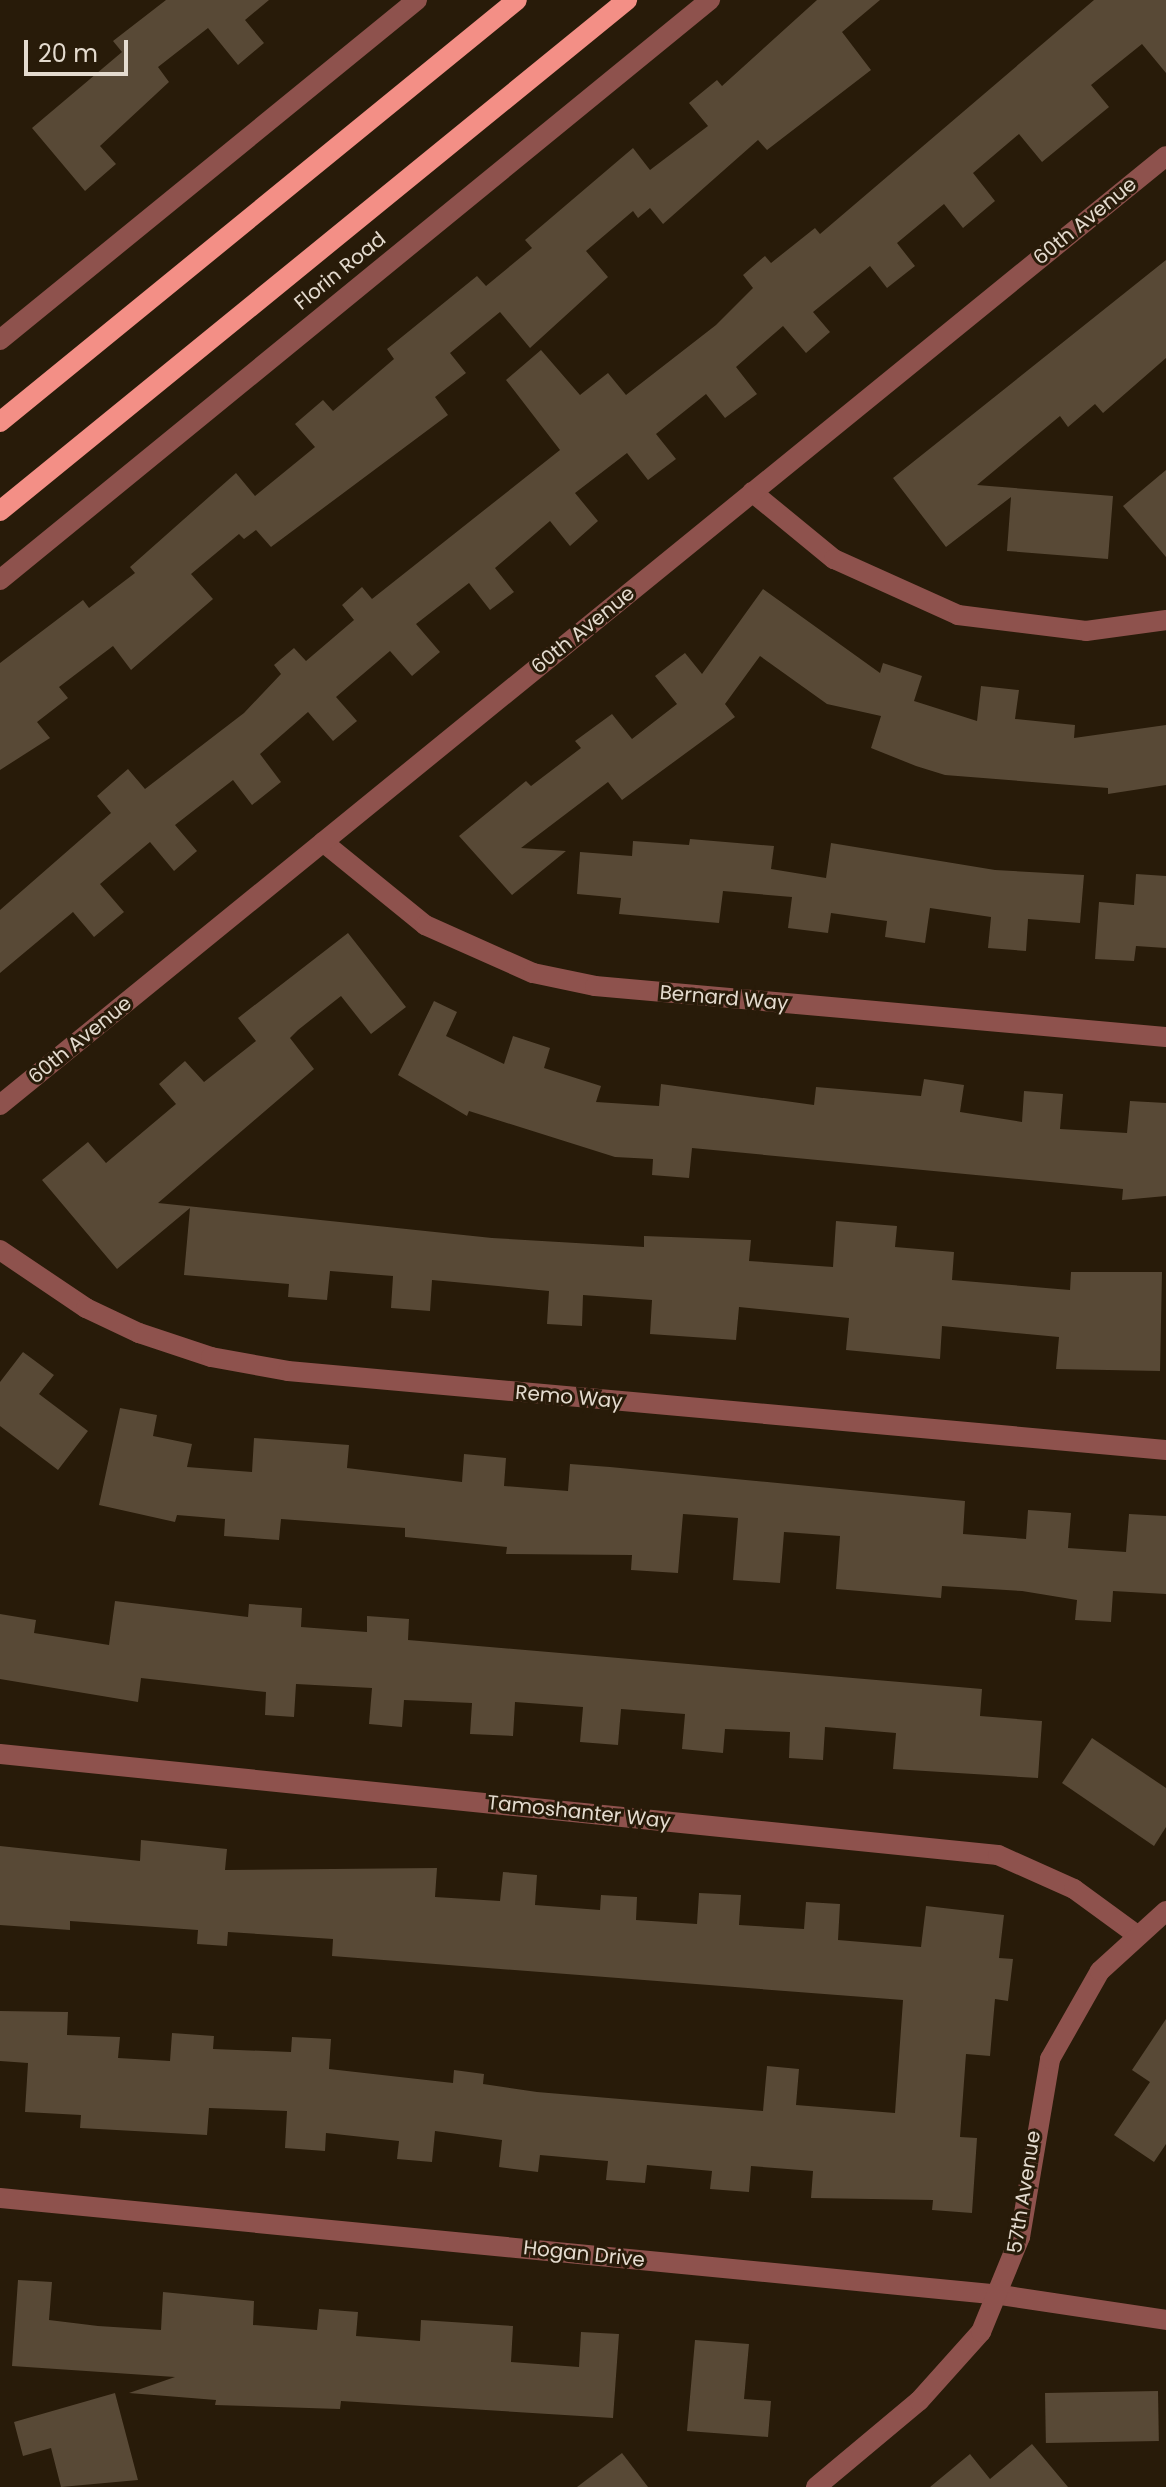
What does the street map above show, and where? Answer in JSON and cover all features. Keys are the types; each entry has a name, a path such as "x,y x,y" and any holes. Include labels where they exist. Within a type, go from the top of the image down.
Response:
{"main road":[{"path":"0,422 517,0"},
{"name":"Florin Road","path":"0,511 627,0"}],"street":[{"path":"0,340 417,0"},
{"name":"Florin Road","path":"0,580 710,0"},
{"name":"60th Avenue","path":"0,1105 1166,156"},
{"path":"752,492 834,559 958,615 1086,631 1166,620"},
{"name":"Bernard Way","path":"323,842 425,925 533,973 595,986 1166,1037"},
{"name":"Remo Way","path":"0,1250 86,1308 139,1333 211,1357 288,1371 1166,1450"},
{"name":"Tamoshanter Way","path":"0,1754 998,1855 1074,1889 1137,1935"},
{"name":"57th Avenue","path":"816,2487 949,2373 1001,2295 1020,2237 1050,2059 1100,1971 1166,1911"},
{"name":"Hogan Drive","path":"0,2198 1001,2295 1166,2320"}],"building":[{"path":"166,0 269,0 245,20 264,43 238,65 208,28 158,67 169,82 100,146 116,164 85,191 32,128 122,52 113,41"},
{"path":"817,0 880,0 842,32 871,70 767,150 758,140 663,224 650,208 638,218 633,211 586,251 608,277 530,348 500,312 450,353 466,373 435,397 448,415 271,547 256,530 244,539 239,534 191,574 213,599 131,670 113,646 59,687 68,698 37,722 50,738 0,770 0,663 83,600 89,608 135,573 130,567 236,473 255,496 315,447 295,424 323,400 333,411 394,359 387,349 477,276 486,286 532,248 525,240 633,148 650,170 708,126 689,103 717,80 722,86"},
{"path":"1094,0 1166,0 1166,73 1142,44 1091,85 1109,107 1042,162 1019,134 973,173 995,201 963,228 944,204 897,243 915,266 887,288 870,266 813,312 830,332 806,353 783,326 736,367 757,394 725,418 706,394 656,434 676,459 648,480 627,453 575,493 598,521 570,546 550,521 495,568 514,592 490,610 469,583 416,624 440,652 412,676 390,651 336,697 357,721 333,741 308,712 260,754 281,782 252,805 233,780 175,825 197,851 174,871 150,842 100,884 124,912 94,937 73,912 0,973 0,910 111,813 97,796 128,769 145,789 244,713 281,674 274,665 294,648 306,661 354,620 342,605 362,587 372,599 560,450 506,380 541,350 580,395 608,373 626,395 716,325 753,288 743,275 765,256 771,263 815,228 820,234"},
{"path":"1166,260 1166,358 1103,413 1095,404 1068,427 1060,416 977,485 1113,496 1108,559 1007,551 1011,497 946,547 893,478"},
{"path":"1166,470 1166,557 1123,506"},
{"path":"763,589 880,673 883,663 922,676 914,701 977,721 981,686 1019,690 1015,719 1075,725 1074,738 1166,725 1166,785 1108,794 1108,788 945,775 916,766 871,748 881,716 827,704 760,656 725,704 735,717 622,800 608,782 521,848 566,851 512,895 459,836 526,781 531,786 581,748 575,741 612,714 632,739 677,704 655,676 685,653 702,674"},
{"path":"690,839 774,846 771,869 826,878 831,843 995,870 1084,875 1080,923 1028,919 1026,951 988,948 991,917 930,908 925,943 885,937 887,921 831,913 828,933 788,928 792,897 723,891 719,923 619,914 621,898 577,894 580,852 632,856 633,841 689,845"},
{"path":"1136,874 1166,876 1166,948 1136,946 1134,961 1095,959 1099,902 1134,905"},
{"path":"348,933 406,1007 371,1034 341,996 290,1038 314,1069 158,1203 492,1238 644,1247 644,1236 751,1240 749,1261 833,1267 836,1221 897,1226 895,1247 954,1252 952,1280 1070,1290 1071,1272 1162,1272 1160,1371 1056,1369 1059,1337 942,1326 940,1359 846,1350 849,1318 739,1307 736,1340 650,1334 652,1300 583,1295 582,1326 547,1324 549,1291 432,1280 430,1311 391,1308 393,1276 330,1271 327,1300 288,1297 289,1284 184,1275 190,1208 117,1269 42,1180 88,1142 106,1163 176,1104 159,1084 185,1061 204,1082 256,1041 238,1018"},
{"path":"434,1001 457,1012 446,1036 504,1064 513,1036 550,1048 544,1068 601,1086 596,1102 659,1106 661,1084 814,1105 816,1087 921,1096 924,1079 964,1085 960,1112 1022,1122 1024,1091 1063,1094 1060,1129 1127,1133 1130,1101 1166,1103 1166,1196 1122,1200 1123,1189 692,1148 689,1178 652,1175 653,1159 615,1157 469,1111 467,1116 398,1075"},
{"path":"23,1352 54,1375 39,1394 88,1431 58,1470 0,1426 0,1382"},
{"path":"120,1408 157,1415 153,1436 192,1444 187,1467 252,1472 254,1438 349,1445 347,1468 462,1482 464,1454 506,1458 504,1486 568,1491 570,1464 610,1467 965,1501 963,1534 1026,1539 1028,1510 1071,1513 1068,1548 1126,1552 1129,1514 1166,1516 1166,1594 1113,1591 1111,1622 1075,1620 1077,1600 1022,1591 942,1586 941,1598 836,1589 840,1536 784,1532 780,1583 733,1580 738,1518 683,1514 678,1573 631,1570 632,1555 506,1554 507,1547 405,1537 405,1528 281,1519 279,1540 224,1536 225,1519 177,1515 175,1522 99,1505"},
{"path":"115,1601 248,1617 249,1604 302,1608 301,1627 367,1632 367,1616 409,1619 408,1640 982,1689 980,1716 1042,1721 1038,1778 893,1769 896,1733 825,1727 823,1760 789,1758 790,1732 725,1729 723,1753 682,1749 685,1714 621,1709 618,1745 580,1742 583,1707 515,1702 513,1736 470,1734 472,1703 404,1700 402,1727 369,1724 372,1688 296,1684 294,1717 265,1715 266,1692 141,1678 138,1702 0,1679 0,1614 36,1620 34,1633 109,1645"},
{"path":"1092,1738 1166,1788 1166,1827 1154,1846 1062,1783"},
{"path":"141,1840 227,1849 225,1870 437,1868 435,1897 500,1901 503,1872 537,1875 535,1905 600,1910 601,1895 637,1897 636,1920 697,1924 699,1893 741,1895 739,1925 804,1929 806,1902 840,1904 838,1940 921,1947 926,1906 1004,1915 999,1958 1013,1959 1008,2001 995,1999 990,2056 966,2054 960,2137 977,2138 972,2213 932,2210 933,2200 811,2198 813,2171 751,2166 749,2192 710,2189 712,2171 647,2165 645,2183 606,2180 608,2161 540,2155 538,2172 499,2167 502,2140 435,2131 432,2162 397,2159 399,2141 326,2133 325,2151 285,2148 287,2111 209,2108 207,2135 80,2128 81,2115 25,2112 28,2063 0,2061 0,2011 68,2012 67,2035 120,2037 118,2058 170,2061 172,2033 214,2036 213,2049 291,2052 292,2037 331,2039 329,2069 453,2083 454,2070 484,2074 483,2084 537,2092 763,2111 767,2066 799,2069 796,2105 895,2113 903,2000 332,1956 333,1939 228,1932 227,1946 197,1944 198,1930 70,1921 70,1930 0,1925 0,1846 140,1861"},
{"path":"1166,2019 1166,2144 1154,2162 1114,2135 1150,2082 1132,2070"},
{"path":"18,2280 52,2282 49,2320 98,2326 161,2330 163,2292 254,2301 253,2325 317,2330 319,2309 358,2312 356,2336 420,2341 421,2320 513,2326 511,2362 579,2367 581,2332 619,2334 613,2418 341,2401 340,2409 215,2405 216,2400 129,2393 175,2377 12,2366"},
{"path":"695,2340 749,2344 744,2399 771,2401 768,2437 687,2431"},
{"path":"1158,2391 1159,2441 1046,2443 1045,2393"},
{"path":"115,2393 138,2480 61,2487 51,2448 23,2456 14,2422"},
{"path":"1032,2444 1068,2487 930,2487 970,2454 990,2479"},
{"path":"622,2453 648,2487 577,2487"}]}
